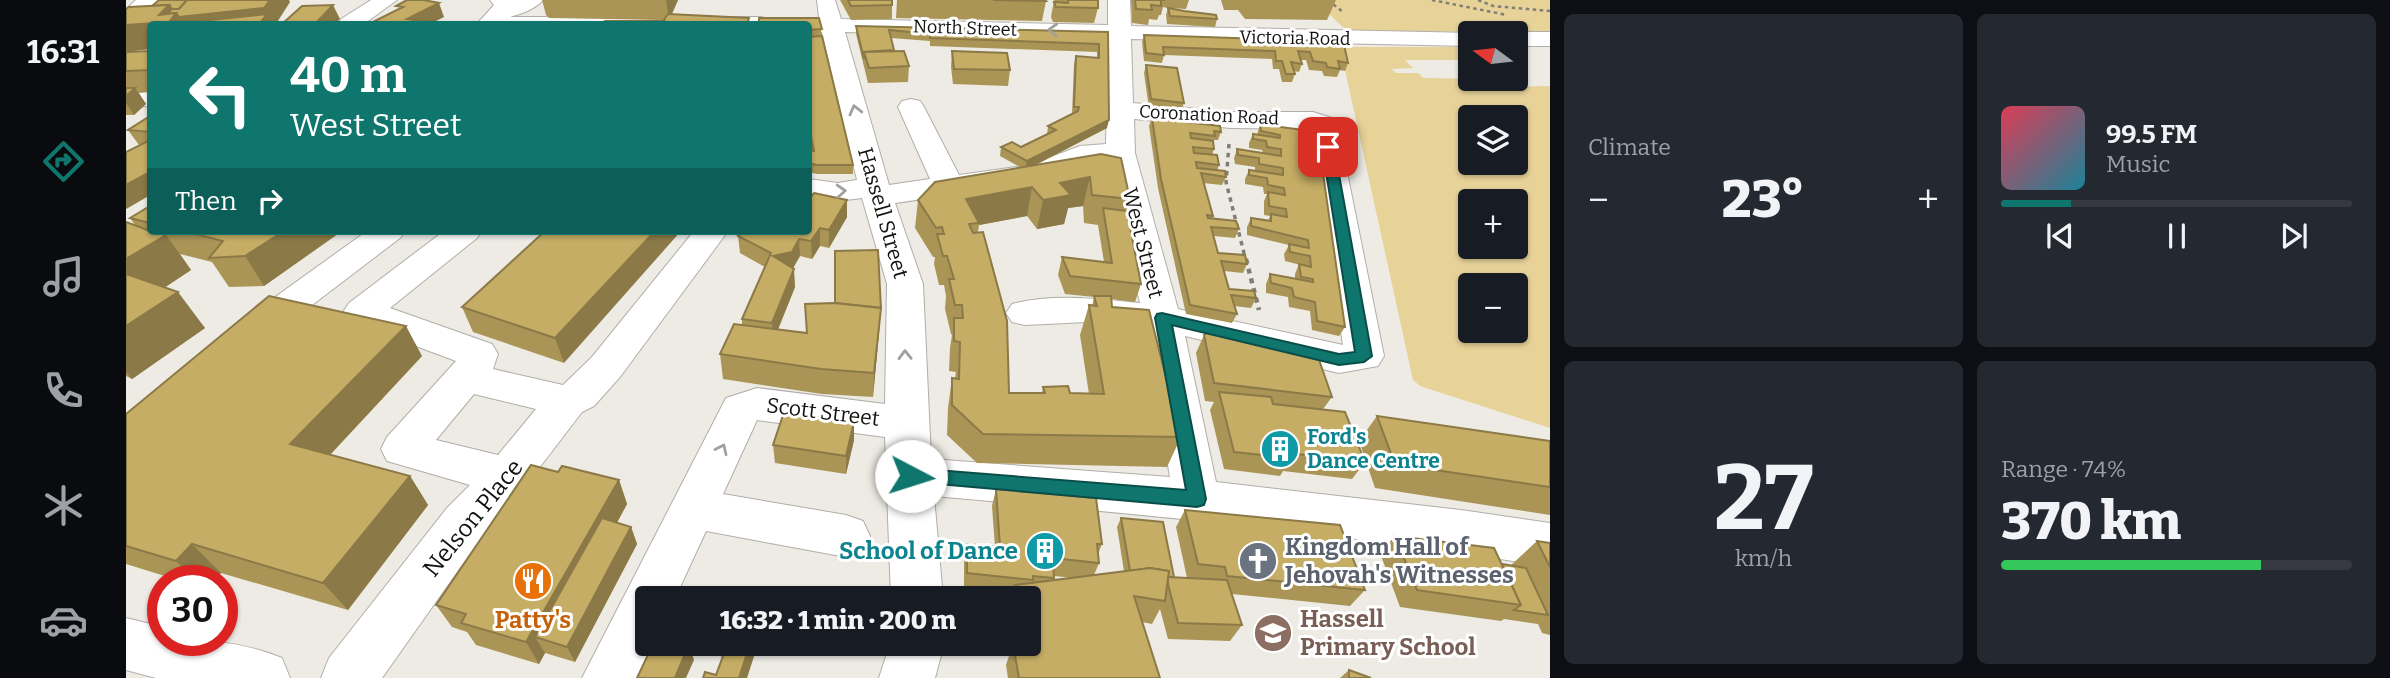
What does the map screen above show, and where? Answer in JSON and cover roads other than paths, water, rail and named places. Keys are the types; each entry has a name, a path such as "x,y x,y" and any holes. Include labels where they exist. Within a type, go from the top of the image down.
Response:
{"main road":[{"path":"137,12 162,0"},
{"path":"354,21 386,0"},
{"path":"497,13 532,0"},
{"name":"West Street","path":"1119,0 1121,153 1162,318 1197,499"},
{"path":"497,13 689,21"},
{"name":"North Street","path":"822,17 1121,33"},
{"name":"Hassell Street","path":"822,17 905,284 906,423 916,586"},
{"name":"Victoria Road","path":"1121,33 1252,38 1458,39"},
{"path":"1528,39 1550,39"},
{"path":"126,99 147,98"},
{"path":"911,107 949,186"},
{"name":"Coronation Road","path":"1122,110 1231,120 1313,121 1322,124 1328,143 1364,356 1339,359 1162,318"},
{"path":"812,189 838,192 949,186 1031,174 1057,167 1090,152 1121,153"},
{"path":"224,352 383,235"},
{"path":"460,235 362,312 478,354 476,364 402,449 507,476"},
{"name":"Nelson Place","path":"349,678 464,523 507,476 567,401 579,395 606,367 708,235"},
{"path":"1025,313 1087,310 1162,318"},
{"path":"465,377 567,401"},
{"name":"Scott Street","path":"694,509 741,409 757,404 906,423"},
{"path":"911,476 1197,499 1461,531 1550,545"},
{"path":"655,586 694,509 846,536"},
{"path":"610,678 635,627"},
{"path":"126,644 262,678"},
{"path":"907,678 915,656"},
{"path":"922,656 927,678"}],"place":[{"name":"Ford's Dance Centre","path":"1280,449"},
{"name":"School of Dance","path":"1045,551"},
{"name":"Kingdom Hall of Jehovah's Witnesses","path":"1258,561"},
{"name":"Patty's","path":"533,581"},
{"name":"Hassell Primary School","path":"1273,633"}]}
